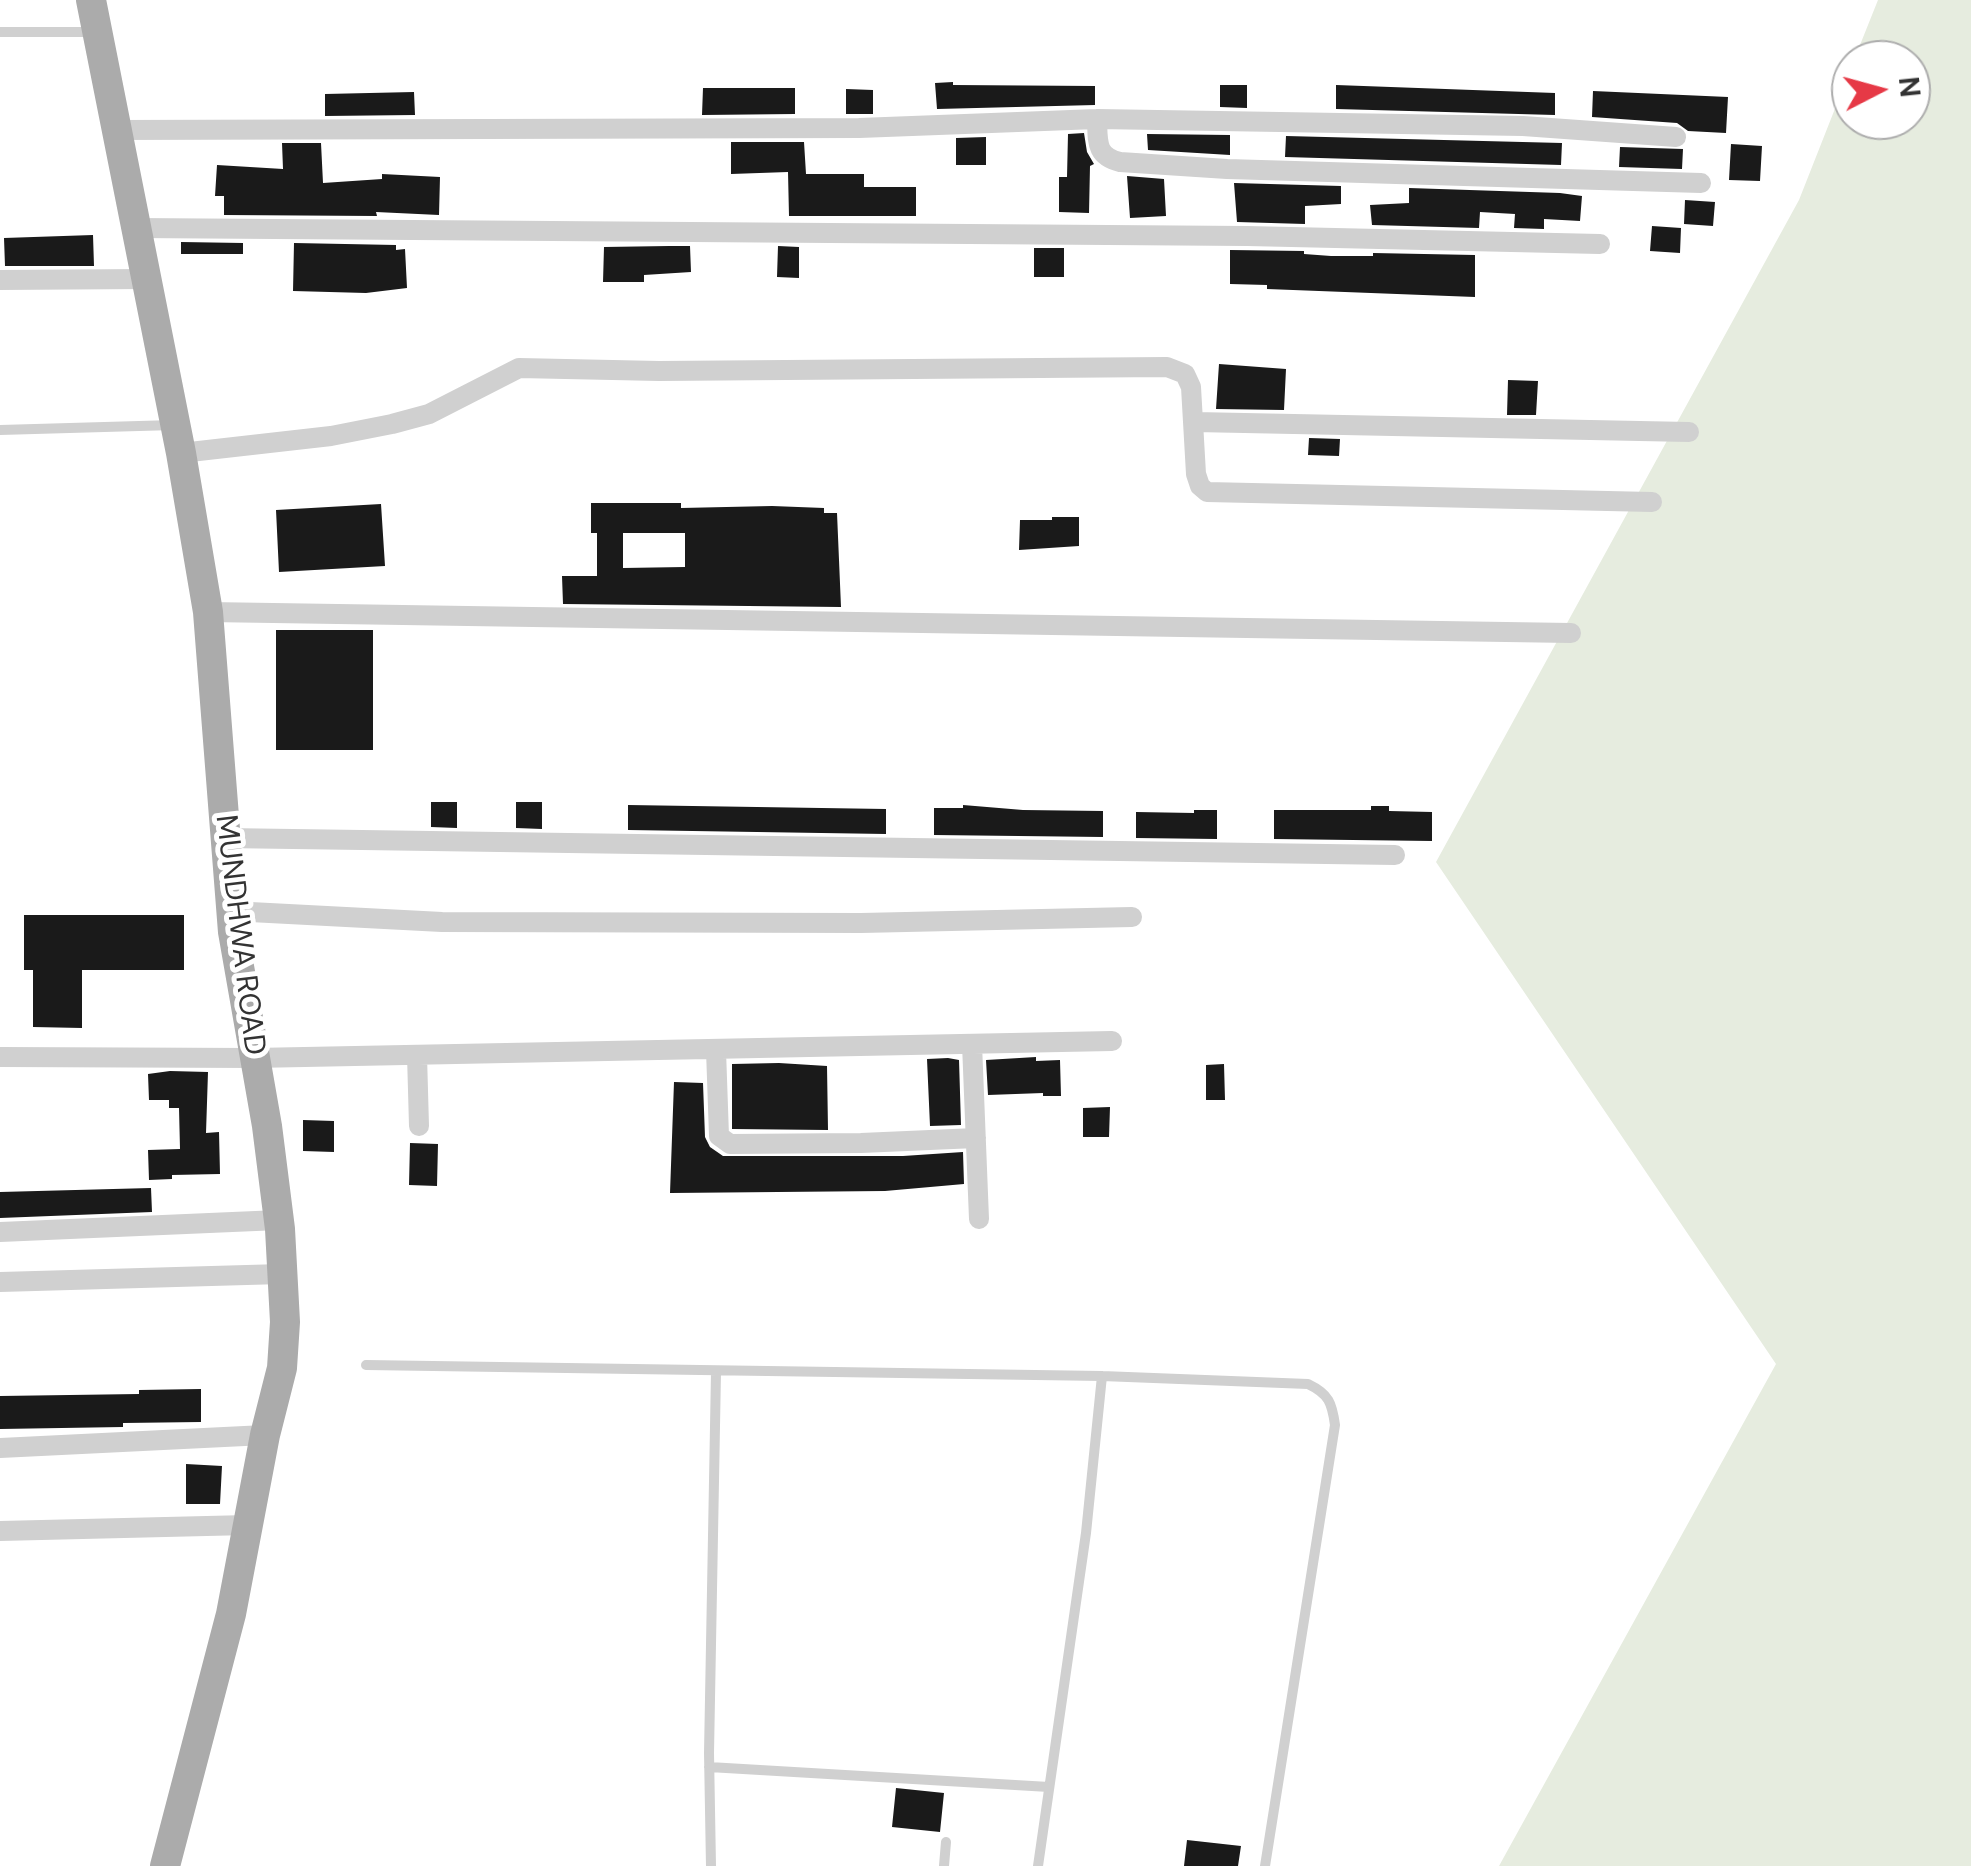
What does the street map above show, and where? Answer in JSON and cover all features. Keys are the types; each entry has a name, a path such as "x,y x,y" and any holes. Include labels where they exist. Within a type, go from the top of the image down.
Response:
{"main road":[{"name":"MUNDHWA ROAD","path":"91,0 178,439 208,612 231,912 279,1220 285,1322 282,1368 265,1435 232,1614 165,1866"}],"street":[{"path":"115,130 839,128 1097,119 1523,126 1676,137"},
{"path":"1097,119 1100,153 1106,159 1120,162 1701,183"},
{"path":"135,228 1228,236 1600,244"},
{"path":"0,280 145,279"},
{"path":"178,439 331,436 392,424 429,414 518,368 659,371 1166,367 1186,374 1191,387 1196,474 1207,492 1652,502"},
{"path":"1195,422 1689,432"},
{"path":"208,612 1571,633"},
{"path":"224,838 1395,855"},
{"path":"231,912 442,922 861,923 1132,917"},
{"path":"0,1057 254,1058 1112,1041"},
{"path":"972,1044 979,1220"},
{"path":"716,1050 716,1124 718,1136 730,1144 860,1144 976,1138"},
{"path":"417,1055 419,1126"},
{"path":"0,1232 279,1220"},
{"path":"0,1282 282,1274"},
{"path":"0,1448 265,1435"},
{"path":"0,1532 248,1524"}],"lane":[{"path":"0,32 96,32"},
{"path":"0,430 178,439"},
{"path":"366,1365 1102,1376 1308,1384 1324,1391 1332,1402 1335,1426 1266,1866"},
{"path":"711,1866 709,1767 716,1372"},
{"path":"1038,1866 1086,1533 1102,1376"},
{"path":"709,1767 1049,1788"},
{"path":"944,1866 946,1842"}],"shaded area":[{"path":"1878,0 1971,0 1971,1866 1499,1866 1776,1364 1436,862 1799,200 1831,119 1831,140 1931,140 1931,40 1862,40"}],"building":[{"path":"935,83 1095,86 1095,105 937,109"},
{"path":"1220,85 1247,85 1247,108 1220,107"},
{"path":"1336,85 1555,93 1555,115 1336,109"},
{"path":"703,88 795,88 795,114 702,115"},
{"path":"846,89 873,90 873,114 846,114"},
{"path":"1593,91 1728,97 1726,133 1688,131 1677,123 1592,117"},
{"path":"414,92 415,115 325,116 325,94"},
{"path":"1084,133 1094,164 1090,166 1089,213 1059,212 1059,177 1067,177 1068,134"},
{"path":"1147,134 1230,135 1230,155 1148,150"},
{"path":"1286,136 1562,143 1561,165 1285,157"},
{"path":"986,137 986,165 956,165 956,138"},
{"path":"731,142 804,142 806,174 864,174 864,187 916,187 916,216 789,216 788,172 731,174"},
{"path":"282,143 321,143 323,183 382,179 382,174 440,177 439,215 224,215 224,196 215,196 217,165 283,169"},
{"path":"1731,144 1762,146 1760,181 1729,180"},
{"path":"1620,147 1683,149 1682,169 1619,167"},
{"path":"1127,176 1164,179 1166,216 1130,218"},
{"path":"1234,183 1341,186 1341,204 1305,206 1305,224 1237,222"},
{"path":"1409,188 1582,196 1580,221 1544,219 1544,229 1514,228 1515,214 1480,212 1479,228 1372,225 1370,205 1409,203"},
{"path":"1685,200 1715,202 1713,226 1684,224"},
{"path":"1652,226 1681,228 1680,253 1650,251"},
{"path":"93,235 94,266 5,266 4,238"},
{"path":"181,242 243,243 243,254 181,254"},
{"path":"294,243 396,245 396,250 405,249 407,288 366,293 293,291"},
{"path":"690,246 691,272 644,275 644,282 603,282 604,247"},
{"path":"778,246 799,247 799,278 777,277"},
{"path":"1034,248 1064,248 1064,277 1034,277"},
{"path":"1230,250 1304,251 1331,256 1475,255 1475,297 1267,289 1267,285 1230,284"},
{"path":"1219,364 1286,369 1284,410 1216,409"},
{"path":"1508,380 1538,381 1536,415 1507,415"},
{"path":"1309,438 1340,439 1339,456 1308,455"},
{"path":"591,503 681,503 681,508 824,508 824,513 837,513 841,607 563,604 562,576 597,576 597,533 591,533","holes":["623,533 685,533 685,567 623,568"]},
{"path":"381,504 385,566 279,572 276,510"},
{"path":"1079,517 1079,546 1019,550 1020,520"},
{"path":"276,630 373,630 373,750 276,750"},
{"path":"431,802 457,802 457,828 431,827"},
{"path":"516,802 542,802 542,829 516,828"},
{"path":"628,805 886,809 886,834 628,830"},
{"path":"963,805 1103,811 1103,837 934,835 934,808"},
{"path":"1371,806 1389,806 1389,811 1432,812 1432,841 1274,839 1274,810 1371,810"},
{"path":"1217,810 1217,839 1136,838 1136,812"},
{"path":"24,915 184,915 184,970 82,970 82,1028 33,1027 33,970 24,970"},
{"path":"1036,1057 1036,1061 1060,1060 1061,1096 988,1095 986,1060"},
{"path":"927,1059 959,1060 961,1125 930,1126"},
{"path":"732,1064 827,1066 828,1130 732,1129"},
{"path":"1224,1064 1225,1100 1206,1100 1206,1065"},
{"path":"208,1072 206,1133 219,1132 220,1174 172,1175 172,1179 149,1180 148,1150 180,1149 179,1108 169,1108 169,1100 149,1100 148,1074"},
{"path":"674,1082 703,1083 705,1137 710,1147 723,1156 963,1152 964,1184 885,1191 670,1193"},
{"path":"1110,1107 1109,1137 1083,1137 1083,1108"},
{"path":"303,1120 334,1121 334,1152 303,1151"},
{"path":"410,1143 438,1144 437,1186 409,1185"},
{"path":"151,1188 152,1212 0,1218 0,1192"},
{"path":"201,1389 201,1422 0,1429 0,1396"},
{"path":"186,1464 222,1466 220,1504 186,1504"},
{"path":"896,1788 944,1793 940,1832 892,1827"},
{"path":"1187,1840 1241,1846 1238,1866 1184,1866"}]}
